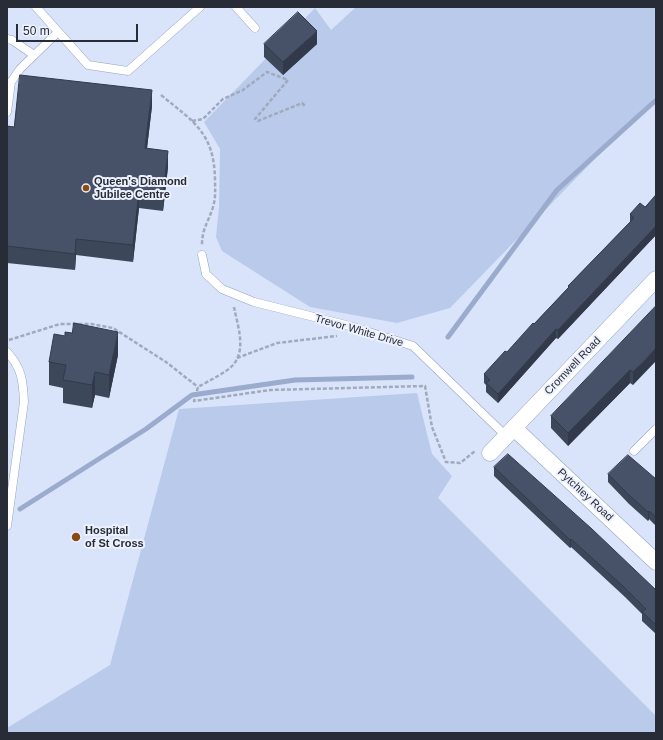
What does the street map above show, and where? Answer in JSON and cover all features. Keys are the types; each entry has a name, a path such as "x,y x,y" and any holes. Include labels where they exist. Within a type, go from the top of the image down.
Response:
{"street":[{"name":"Cromwell Road","path":"490,453 656,280"},
{"name":"Pytchley Road","path":"510,432 656,562"}],"lane":[{"path":"36,7 88,65 128,71 200,7"},
{"path":"236,7 255,28"},
{"path":"7,112 11,82 20,69 57,32"},
{"path":"7,39 12,40 34,55"},
{"name":"Trevor White Drive","path":"202,255 206,274 222,289 254,302 350,326 413,346 510,432"},
{"path":"7,352 18,365 23,386 24,402 7,526"},
{"path":"634,451 656,429"}],"path":[{"path":"192,121 203,119 223,99 243,90 267,72 288,80 255,119 258,121 302,103 306,107"},
{"path":"161,95 192,121 206,138 211,148 215,165 216,194 213,208 205,222 202,238 202,255"},
{"path":"222,289 232,300 240,338 237,359 233,365 198,386 194,401 270,390 425,386 432,427 446,462 460,463 482,445 490,453"},
{"path":"7,341 60,324 92,324 113,328 166,362 198,386"},
{"path":"237,359 277,343 340,336"}],"shaded area":[{"path":"356,7 656,7 656,96 450,308 397,323 310,307 222,251 216,237 219,207 220,149 204,122 315,8 331,30"},
{"path":"417,393 432,454 452,476 438,498 656,716 656,733 7,733 7,728 110,665 179,409"}],"building":[{"path":"298,12 317,31 283,62 264,44"},
{"name":"Queen's Diamond Jubilee Centre","path":"20,75 152,90 145,148 168,151 163,194 139,191 133,245 76,239 75,254 7,246 7,126 14,127"},
{"path":"656,195 656,226 558,330 556,329 498,394 486,383 490,380 484,374 505,351 507,352 533,323 534,324 569,287 568,286 634,218 630,214 640,203 645,207"},
{"path":"656,306 656,348 633,372 630,370 568,433 551,416"},
{"path":"74,323 118,332 109,375 95,372 92,385 63,380 66,365 49,362 54,334 65,336 65,332 72,333"},
{"path":"508,454 592,529 656,590 656,625 642,612 646,609 625,588 571,539 570,540 494,467"},
{"path":"628,455 656,479 656,517 629,495 608,474"}],"waterway":[{"path":"448,337 557,190 656,100"},
{"path":"20,509 146,429 192,395 295,380 412,377"}],"place":[{"name":"Queen's Diamond Jubilee Centre","path":"86,188"},
{"name":"Hospital of St Cross","path":"76,537"}]}
